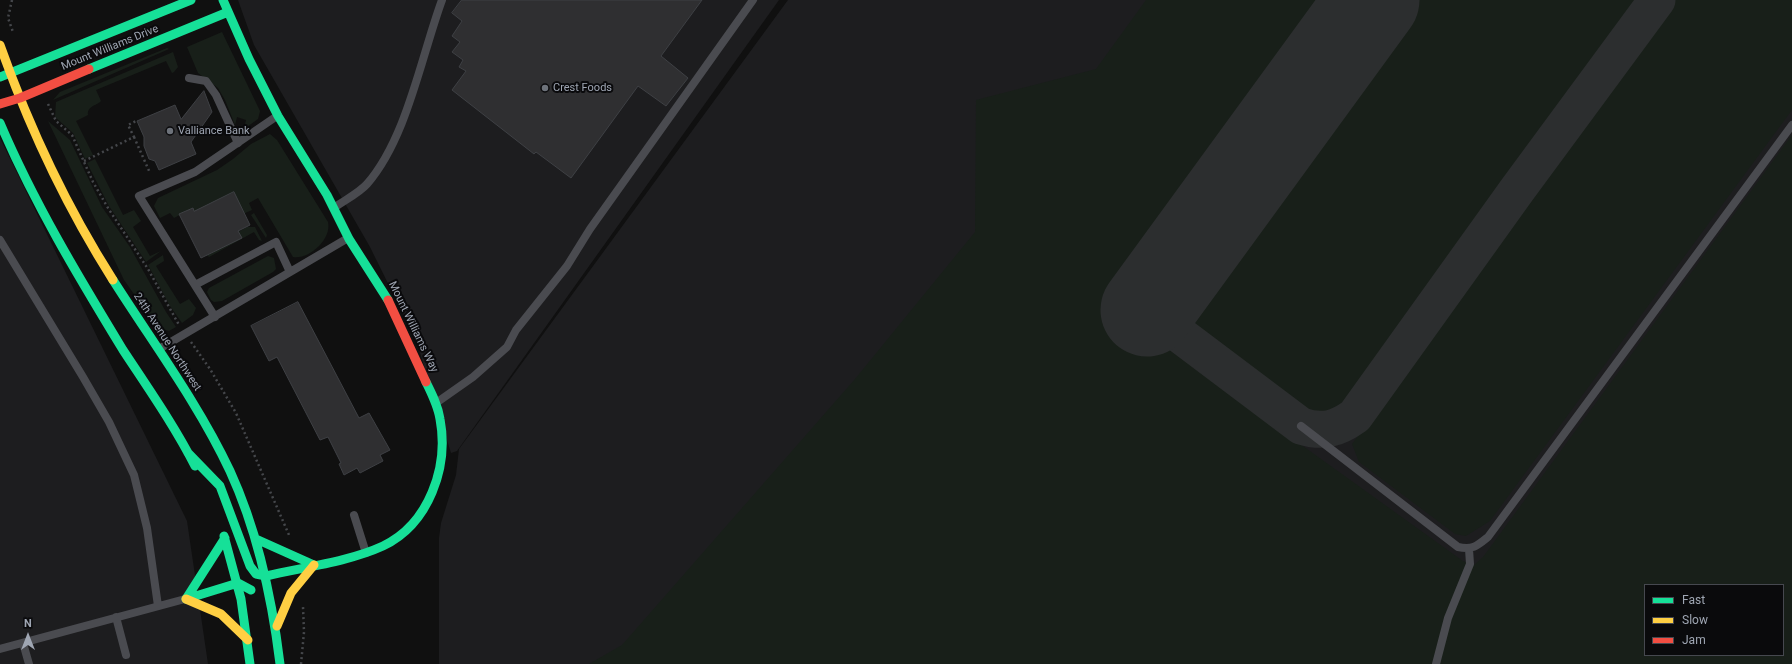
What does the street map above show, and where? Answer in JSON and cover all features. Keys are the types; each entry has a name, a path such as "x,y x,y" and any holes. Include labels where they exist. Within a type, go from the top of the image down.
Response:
{"main road":[{"name":"Mount Williams Drive","path":"0,77 174,3 191,0"},
{"name":"Mount Williams Way","path":"223,0 278,115 334,207 348,238 386,296 436,403 443,442 442,461 435,488 423,512 413,524 380,549 266,576"},
{"name":"Mount Williams Drive","path":"0,104 20,98 228,12"},
{"name":"24th Avenue Northwest","path":"0,45 20,98 49,163 69,203 109,274 209,432 229,470 256,539 266,576 276,628 280,664"},
{"path":"0,123 29,188 53,234 188,453 203,483"},
{"path":"188,453 220,486 250,566 256,574 266,576"},
{"path":"220,524 238,583 248,640 250,664"},
{"path":"186,599 225,538"},
{"path":"256,539 314,565 290,592 283,604 276,628"},
{"path":"186,599 238,583 252,591 256,601"},
{"path":"186,599 221,614 248,640"}],"lane":[{"path":"334,207 366,185 388,152 404,117 442,0"},
{"path":"436,403 473,377 507,347 516,330 567,266 590,229 754,0"},
{"path":"189,78 206,81 216,95 238,143"},
{"path":"215,317 139,196 195,172 278,115"},
{"path":"1301,426 1458,547 1469,550 1476,548 1488,537 1792,124"},
{"path":"158,350 348,238"},
{"path":"0,240 109,422 134,475 146,528 158,606"},
{"path":"195,285 276,242 290,272"},
{"path":"354,515 366,553"},
{"path":"1436,664 1448,618 1470,564 1469,550"},
{"path":"0,649 186,599"},
{"path":"116,617 126,655"},
{"path":"23,643 29,664"}],"path":[{"path":"37,91 50,107 56,121 72,135 93,182 108,208 148,270 184,334 210,369 236,413 286,529 293,556"},
{"path":"136,121 128,125 150,173"},
{"path":"84,161 134,137"},
{"path":"301,664 304,632 303,606"}],"shaded area":[{"path":"238,0 779,0 457,451 451,453 416,340 370,247 254,45"},
{"path":"788,0 1792,0 1792,664 439,664 439,538 441,523 456,475 459,449"},
{"path":"1146,0 1335,0 1105,315 1156,351 1161,344 1463,561 1474,565 1483,557 1792,135 1792,664 589,664 622,645 855,379 975,232 976,100 1096,69"},
{"path":"1413,0 1642,0 1345,406 1335,414 1326,418 1315,418 1304,413 1205,341 1198,332 1194,321 1195,298"},
{"path":"1674,0 1792,0 1792,110 1490,521 1466,536 1455,534 1359,462 1352,444"},
{"path":"222,32 260,111 258,119 244,129 246,120 237,117 235,125 225,100 218,88 198,73 187,47"},
{"path":"167,48 169,49 53,100 60,92"},
{"path":"173,52 178,67 172,73 166,61 96,90 101,101 90,108 88,115 76,121 93,155 85,159 73,133 55,117 56,102"},
{"path":"48,121 70,140 102,207 130,247 176,327 169,331 158,328 124,280"},
{"path":"270,134 277,140 328,222 328,229 323,242 312,252 299,257 293,257 258,198 249,203 252,210 243,214 194,213 191,209 174,218 170,213 160,218 154,206 158,198 217,170 251,144"},
{"path":"0,138 187,521 208,664 0,664"},
{"path":"95,159 123,215 134,210 141,221 133,227 150,256 161,251 146,262 109,206 87,163"},
{"path":"254,213 267,235 266,238 251,215"},
{"path":"247,227 255,227 262,241 259,240 254,232 209,257 207,255 238,238 236,233"},
{"path":"163,255 164,261 156,266 180,304 189,299 196,308 193,315 182,323 170,306 148,265"},
{"path":"268,256 274,258 276,269 273,272 222,301 214,302 211,300 207,292 209,288"}],"building":[{"name":"Crest Foods","path":"462,0 702,0 661,56 688,78 666,106 638,86 571,178 536,152 534,154 452,90 466,71 459,67 463,60 452,52 460,42 452,36 462,21 452,13"},
{"name":"Valliance Bank","path":"204,91 212,112 191,142 196,154 159,170 155,161 149,159 144,146 144,137 137,121 175,105 181,119"},
{"path":"234,192 250,225 238,231 242,238 201,258 179,214 193,208 194,211"},
{"path":"298,302 359,418 369,413 390,450 380,455 383,461 360,473 357,468 344,475 339,464 341,463 328,437 320,440 277,357 269,361 251,326"}],"taxiway":[{"path":"1147,310 1301,426 1323,429 1336,427 1342,424 1355,416 1517,190 1657,0"}],"runway":[{"path":"1147,310 1373,0"}],"traffic: fast":[{"path":"0,77 191,0"},
{"path":"223,0 249,59 278,116 327,195 349,239 388,300"},
{"path":"89,69 228,12"},
{"path":"0,123 27,182 73,267 123,350 170,421 195,466"},
{"path":"113,280 204,421 230,471 240,494 256,541 273,615 280,664"},
{"path":"188,453 220,486 250,566 256,574 266,576 326,564 369,552 383,546 399,536 413,524 424,509 432,492 438,474 442,437 438,409 426,382"},
{"path":"224,536 241,599 250,664"},
{"path":"186,599 225,538"},
{"path":"256,539 314,565"},
{"path":"186,599 238,583 251,590"}],"traffic: slow":[{"path":"0,45 23,106 50,166 80,224 113,280"},
{"path":"277,626 291,593 314,565"},
{"path":"186,599 221,614 248,640"}],"traffic: jam":[{"path":"0,104 20,98 89,69"},
{"path":"388,300 426,382"}],"place":[{"name":"Crest Foods","path":"545,88"},
{"name":"Valliance Bank","path":"170,131"}]}
